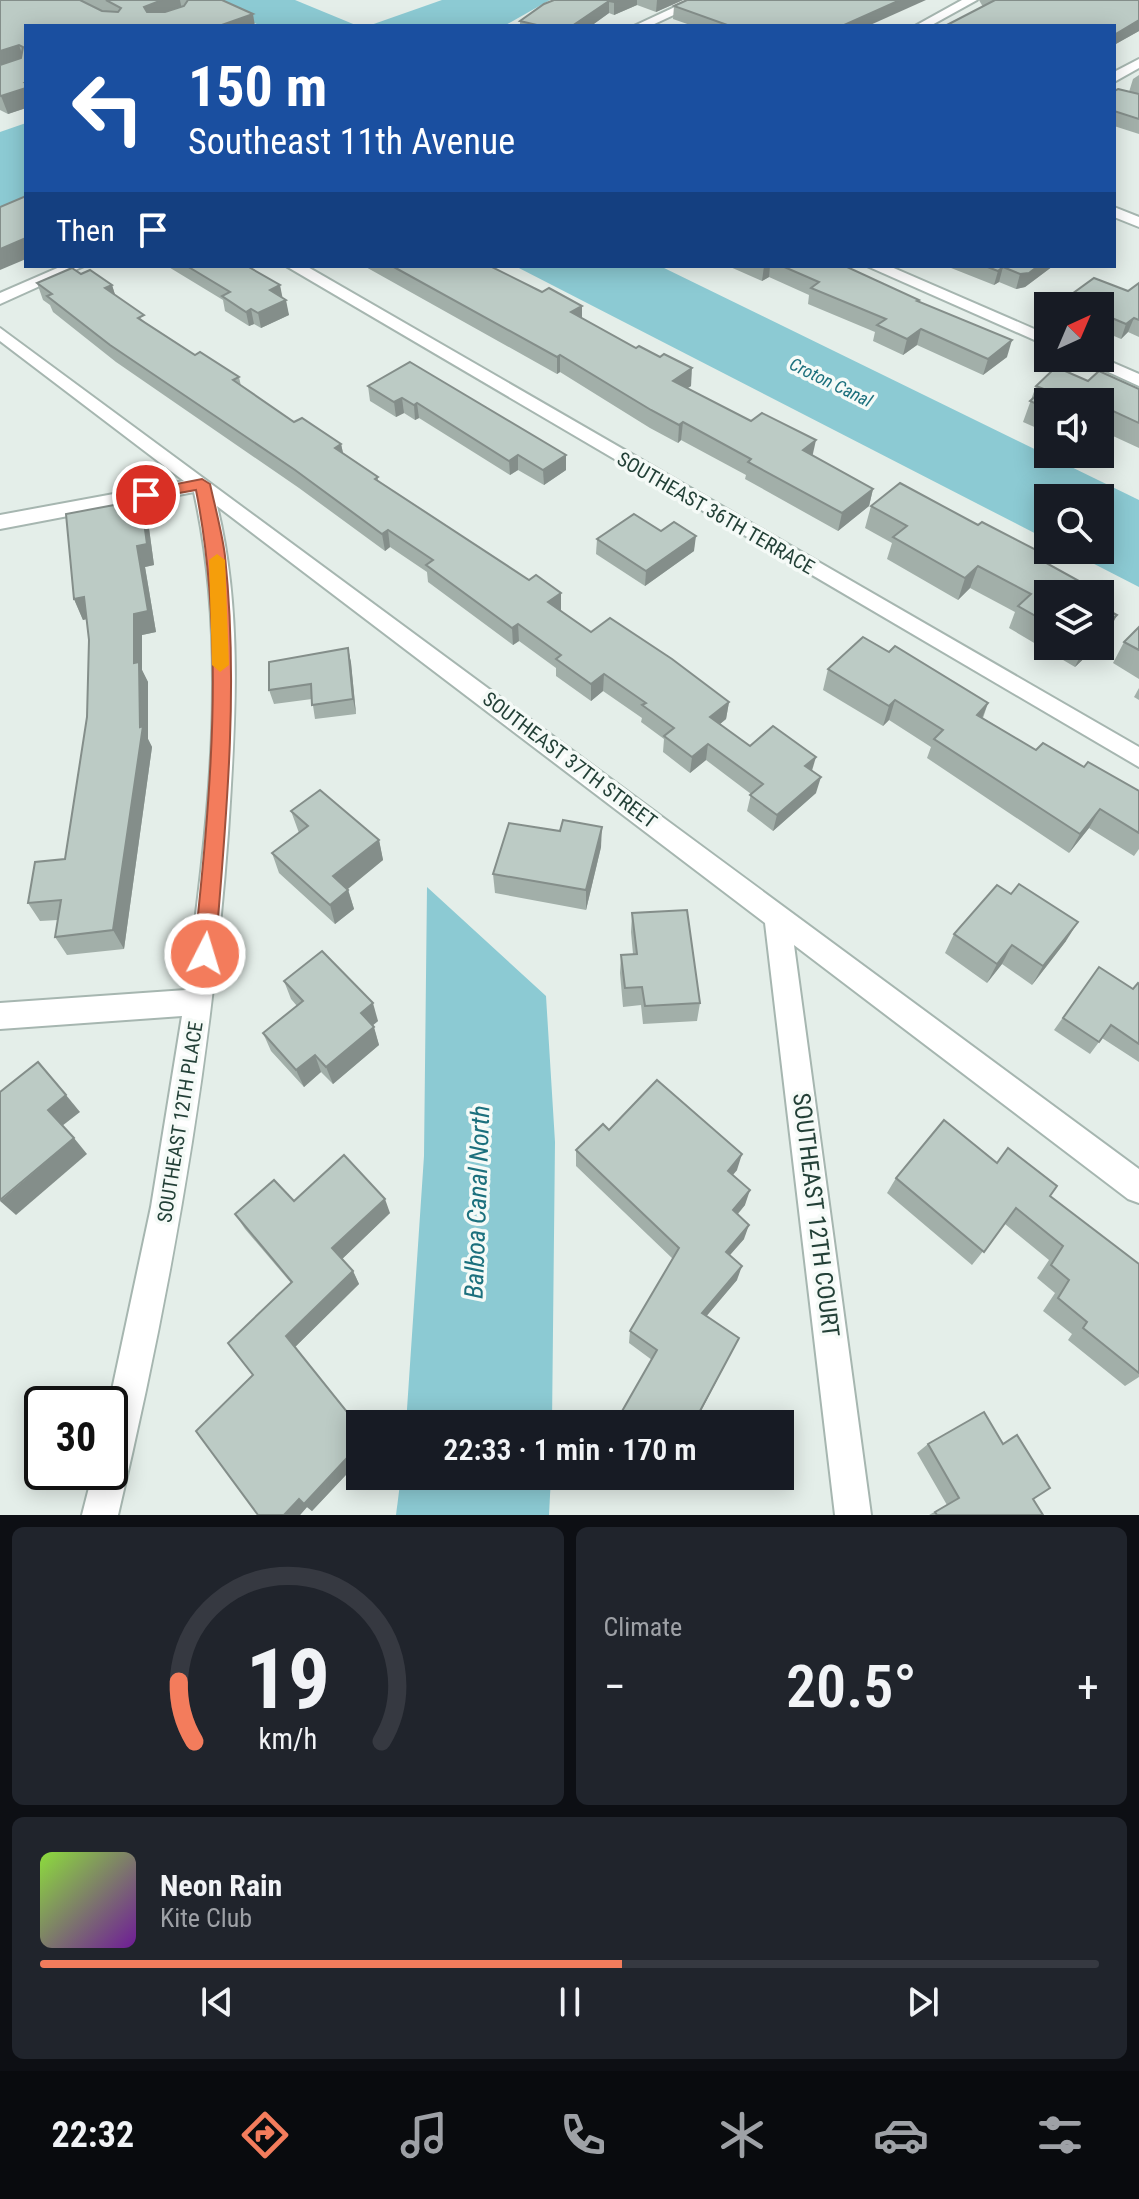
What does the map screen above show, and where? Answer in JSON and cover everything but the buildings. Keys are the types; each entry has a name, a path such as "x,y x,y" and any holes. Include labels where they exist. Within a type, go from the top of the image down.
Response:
{"street":[{"path":"645,24 700,0"},
{"path":"925,24 971,0"},
{"path":"1116,77 1139,63"},
{"path":"1116,213 1139,222"},
{"path":"0,299 71,268"},
{"name":"SOUTHEAST 36TH TERRACE","path":"297,268 1139,758"},
{"path":"880,268 1034,335"},
{"name":"SOUTHEAST 37TH STREET","path":"0,333 1139,1188"},
{"path":"1114,370 1139,381"},
{"path":"0,522 202,484"},
{"name":"SOUTHEAST 12TH PLACE","path":"100,1515 160,1250 198,1002 216,831 222,705 217,555 202,484"},
{"name":"SOUTHEAST 12TH COURT","path":"777,915 853,1515"},
{"path":"0,1016 198,1002"}],"water":[{"path":"204,0 295,0 353,24 257,24"},
{"path":"442,0 550,0 508,24 374,24"},
{"path":"24,124 24,205 0,214 0,132"},
{"name":"Croton Canal","path":"519,268 664,268 1034,449 1034,468 1073,468 1106,484 1034,484 1034,533"},
{"path":"1114,488 1139,500 1139,587 1094,564 1114,564"},
{"name":"Balboa Canal North","path":"427,887 546,996 555,1142 552,1410 407,1410 424,1156"},
{"path":"399,1490 550,1490 549,1515 396,1515"}],"slow traffic":[{"path":"217,560 220,665"}],"route":[{"path":"146,495 202,484 217,555 222,705 216,831 205,954"}]}
